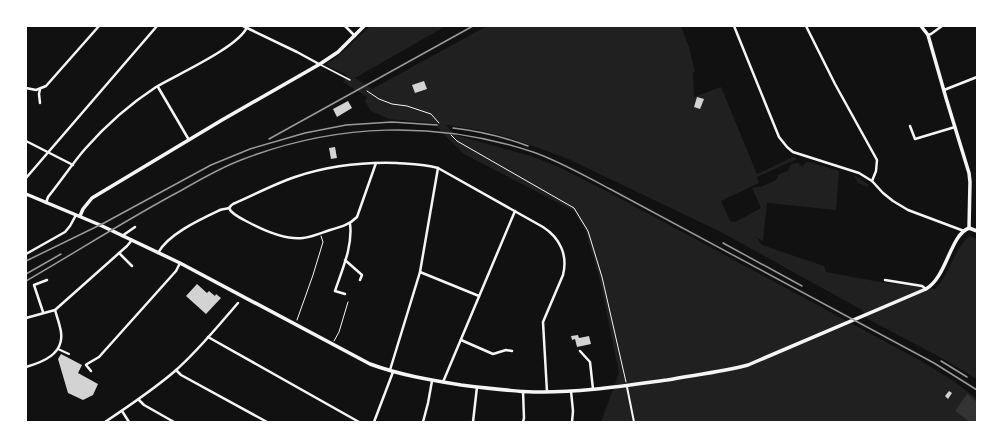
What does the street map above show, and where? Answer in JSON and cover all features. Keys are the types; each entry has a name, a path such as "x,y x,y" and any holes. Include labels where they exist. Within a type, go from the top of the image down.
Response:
{"main road":[{"path":"80,216 83,209 92,198 320,64 338,52 364,26"},
{"path":"921,26 928,35 970,178 968,228"},
{"path":"26,194 80,216 180,263 359,359 392,371 443,382 477,387 547,392 632,385 732,369 748,365 926,289 935,282 956,243 964,231 968,228"},
{"path":"968,228 977,231"}],"street":[{"path":"26,88 33,90 46,86 99,26"},
{"path":"26,178 157,26"},
{"path":"345,26 355,36"},
{"path":"734,26 779,137 786,147 800,155 859,173 872,181 888,197 908,210 964,231"},
{"path":"806,26 831,76 877,160 876,171 872,181"},
{"path":"928,35 942,26"},
{"path":"46,203 48,197 86,148 111,122 138,100 158,87 216,54 243,34 245,27 320,64"},
{"path":"943,90 977,77"},
{"path":"158,87 189,140"},
{"path":"40,89 40,103"},
{"path":"910,126 915,139 955,127"},
{"path":"26,141 73,165"},
{"path":"229,208 231,212 242,219 261,229 277,234 302,238 320,234 350,224 357,217 376,163"},
{"path":"158,253 161,248 174,236 191,225 222,209 229,208 233,204 296,177 343,166 376,163 421,164 438,168 534,221 550,232 558,242 565,258 563,275 543,322 547,392"},
{"path":"374,422 392,371 420,272 438,168"},
{"path":"443,382 515,211"},
{"path":"26,254 65,232 76,215"},
{"path":"345,294 335,291 352,234 350,224"},
{"path":"122,236 135,227"},
{"path":"26,318 43,312 55,310 130,244 132,240"},
{"path":"120,253 132,266"},
{"path":"345,260 362,275 360,280"},
{"path":"91,371 86,365 100,357 176,271 180,263"},
{"path":"420,272 479,296"},
{"path":"43,312 34,285 47,280"},
{"path":"885,280 922,286 926,289"},
{"path":"105,422 139,400 176,370 238,303"},
{"path":"26,367 47,359 58,349 62,341 61,331 55,310"},
{"path":"207,337 359,422"},
{"path":"461,340 493,354 506,350 512,351"},
{"path":"58,349 69,354"},
{"path":"580,351 590,362 593,389"},
{"path":"176,370 181,375 267,422"},
{"path":"423,422 432,380"},
{"path":"473,422 477,387"},
{"path":"627,387 634,422"},
{"path":"523,391 523,422"},
{"path":"570,391 573,411 572,422"},
{"path":"139,400 144,405 174,422"},
{"path":"122,411 129,422"}],"lane":[{"path":"320,64 350,80"}],"path":[{"path":"367,91 379,99 392,104 407,106 431,114 439,123"},
{"path":"451,135 457,141 574,208 588,230 602,277 626,383"},
{"path":"294,325 305,300 323,242 320,234"},
{"path":"332,344 339,332 348,302"}],"shaded area":[{"path":"370,26 446,26 355,78 372,89 487,26 681,26 689,47 695,72 693,73 694,97 721,87 757,174 793,157 797,159 757,177 759,183 721,201 730,221 735,222 761,208 752,188 763,186 776,180 779,174 788,171 791,164 798,163 802,167 806,162 810,162 839,171 836,210 767,203 763,241 756,237 762,245 824,266 826,272 880,282 935,289 941,282 957,252 966,239 970,236 977,239 977,379 947,361 866,318 862,310 721,232 566,158 511,138 480,130 446,125 455,135 531,156 559,167 612,194 921,361 952,380 977,399 977,422 601,422 619,373 600,281 586,232 574,211 464,154 433,123 389,119 371,111 365,101 367,97 343,82 347,75 326,65 344,51"},
{"path":"854,175 869,185 867,187 858,183"},
{"path":"967,394 977,402 977,422 970,422 955,411"}],"building":[{"path":"424,81 427,89 415,93 412,85"},
{"path":"697,97 704,99 700,109 694,107"},
{"path":"348,101 352,108 337,117 333,109"},
{"path":"335,147 337,158 331,159 329,148"},
{"path":"197,284 207,293 209,291 215,296 216,294 221,298 206,314 186,296"},
{"path":"578,335 579,338 589,336 591,344 577,347 575,339 572,340 571,336"},
{"path":"61,354 82,365 78,373 98,384 93,395 83,400 68,393 58,359"},
{"path":"949,391 952,393 948,399 945,396"}],"railway":[{"path":"269,139 473,26"},
{"path":"26,261 104,223 211,165 250,149 305,133 346,125 392,122 437,125"},
{"path":"453,128 491,135 528,146"},
{"path":"26,281 143,212 211,174 241,160 277,148 313,139 350,133 386,130 423,131 460,135 496,142 533,152 572,169 934,363 977,390"},
{"path":"723,243 802,286"},
{"path":"26,274 61,254"},
{"path":"941,361 967,377"}]}
